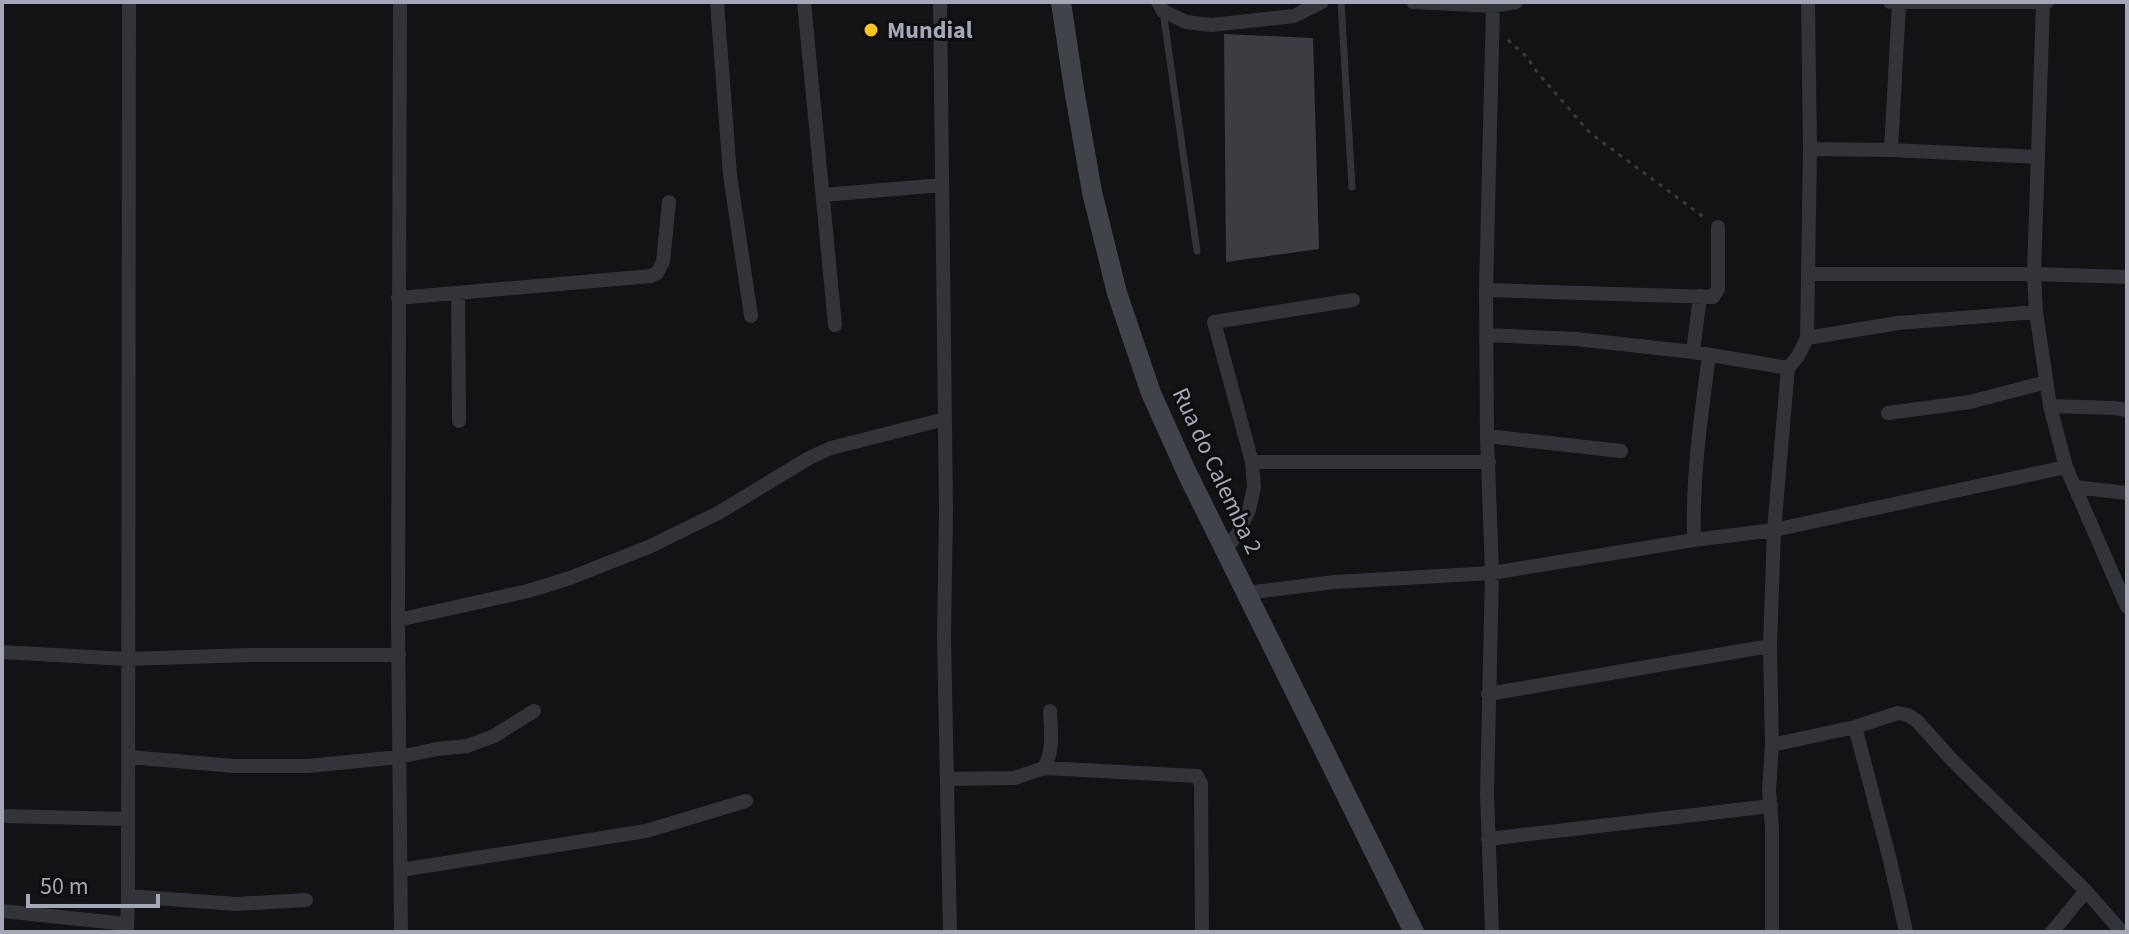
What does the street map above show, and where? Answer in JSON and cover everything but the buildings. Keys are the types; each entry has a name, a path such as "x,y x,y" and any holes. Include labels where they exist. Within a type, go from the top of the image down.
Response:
{"main road":[{"name":"Rua do Calemba 2","path":"1061,2 1092,192 1117,293 1151,393 1225,551 1414,932"}],"street":[{"path":"2,911 127,928 129,2"},
{"path":"400,2 398,620 401,932"},
{"path":"717,2 730,175 751,316"},
{"path":"804,2 835,325"},
{"path":"940,2 950,932"},
{"path":"1160,7 1186,22 1211,25 1294,16 1322,2"},
{"path":"1413,2 1493,6 1516,2"},
{"path":"1772,932 1769,790 1774,530 1788,368 1807,338 1810,149 1808,2"},
{"path":"1891,150 1894,3 2045,2 2034,274 2036,312 2050,406 2066,467 2127,607"},
{"path":"1492,932 1488,839 1488,694 1492,573 1486,290 1493,6"},
{"path":"1810,149 2038,157"},
{"path":"823,195 942,185"},
{"path":"398,298 651,276 657,273 663,262 669,202"},
{"path":"1486,290 1713,297 1716,293 1718,227"},
{"path":"1808,274 2127,277"},
{"path":"458,293 459,421"},
{"path":"1693,352 1700,296"},
{"path":"1225,551 1249,510 1254,487 1252,462 1214,322 1353,300"},
{"path":"1807,338 1898,323 2036,312"},
{"path":"1486,335 1576,339 1693,352 1788,368"},
{"path":"1694,540 1697,451 1709,355"},
{"path":"1888,413 1970,402 2046,382"},
{"path":"2050,406 2127,410"},
{"path":"398,620 528,591 570,578 651,546 831,448 945,419"},
{"path":"1487,436 1621,451"},
{"path":"1252,462 1489,462"},
{"path":"1246,593 1335,582 1492,573 1774,530 2066,467"},
{"path":"2075,487 2127,493"},
{"path":"1488,694 1770,646"},
{"path":"2,652 127,659 399,655"},
{"path":"129,757 234,766 308,766 399,757 467,746 494,736 534,711"},
{"path":"1044,768 1052,746 1050,711"},
{"path":"1772,745 1855,727 1898,713 1908,715 2086,891 2122,932"},
{"path":"1855,727 1906,932"},
{"path":"947,779 1014,778 1044,768 1197,776 1201,784 1202,932"},
{"path":"401,870 646,831 746,801"},
{"path":"1488,839 1771,806"},
{"path":"2,816 127,819"},
{"path":"2052,932 2086,891"},
{"path":"128,896 236,904 306,900"}],"lane":[{"path":"1341,2 1352,187"},
{"path":"1160,7 1197,251"}],"path":[{"path":"1493,6 1509,43 1526,56 1590,133 1718,227"}],"place":[{"name":"Mundial","path":"871,30"}]}
